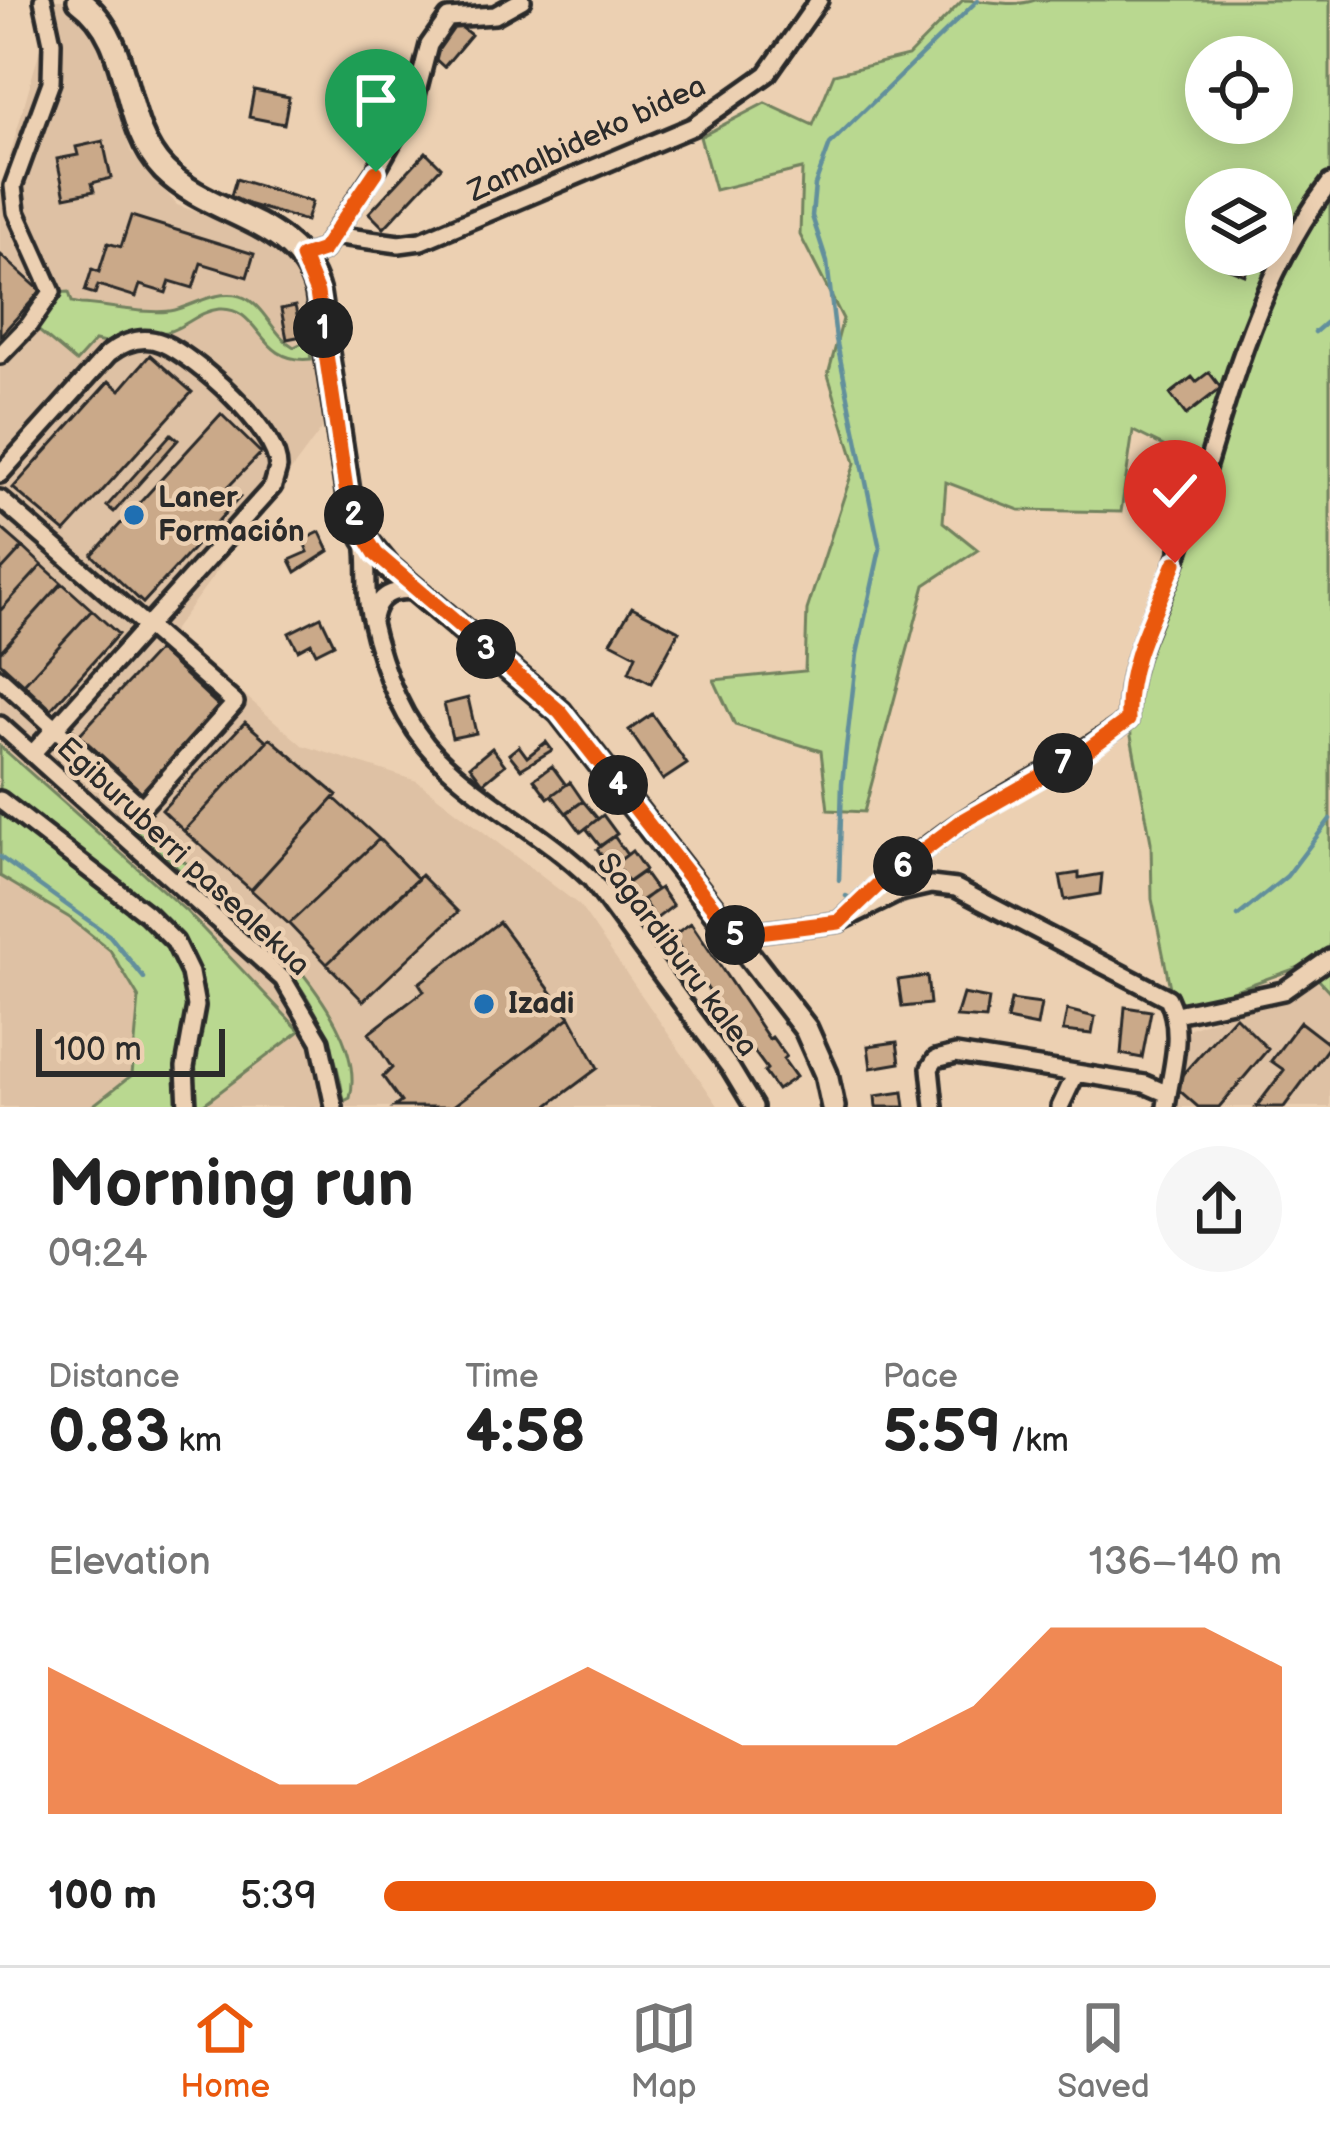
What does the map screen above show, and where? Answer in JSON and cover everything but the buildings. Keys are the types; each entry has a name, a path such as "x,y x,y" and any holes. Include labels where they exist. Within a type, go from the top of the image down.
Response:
{"street":[{"path":"0,355 52,292 16,212 13,186 51,82 52,42 43,0"},
{"path":"79,0 98,15 112,37 140,130 158,163 188,188 279,236 302,257 317,293 346,489 365,539 388,567 560,712 806,1029 822,1061 833,1107"},
{"path":"302,257 323,250 376,172 414,103 429,45 448,18 495,15 522,0"},
{"name":"Zamalbideko bidea","path":"334,235 399,244 421,241 692,127 767,74 819,0"},
{"path":"839,922 880,883 961,822 1086,751 1128,720 1126,696 1136,651 1175,563 1262,298 1276,265 1330,183"},
{"path":"0,474 121,344 139,340 161,343 232,396 275,457 278,469 272,486 32,754"},
{"path":"0,499 236,703 142,807 0,678"},
{"name":"Sagardiburu kalea","path":"365,539 373,627 393,690 434,754 591,879 754,1107"},
{"name":"Sagardiburu kalea","path":"373,600 387,583 388,567"},
{"path":"373,600 392,591 416,591"},
{"name":"Egiburuberri pasealekua","path":"0,725 283,979 320,1041 334,1107"},
{"path":"0,800 162,927 185,958 196,1006 183,1081 188,1107"},
{"path":"735,935 839,922 900,892 931,885 956,888 1142,983 1168,998 1176,1014 1177,1049 1167,1100 1145,1084 944,1055 930,1068 934,1107"},
{"path":"1176,1014 1282,991 1330,958"},
{"path":"1060,1107 1076,1073"}],"shaded area":[{"path":"54,0 63,0 90,16 131,152 177,205 272,238 306,278 332,415 172,632 302,745 417,781 579,905 719,1107 200,1107 300,1031 187,912 0,746 0,190"},
{"path":"0,876 70,918 110,950 139,999 132,1076 91,1107 0,1107"},
{"path":"1315,980 1330,992 1330,1107 1172,1107 1183,1031 1236,1011 1276,1004"}],"green space":[{"path":"963,0 1009,4 1035,0 1330,0 1330,992 1305,965 1224,994 1227,1006 1175,1012 1152,899 1151,842 1131,736 1126,677 1213,461 1202,465 1133,431 1121,512 1019,510 946,482 943,522 978,550 925,585 864,812 828,810 821,751 735,725 714,680 805,671 807,610 855,463 828,375 843,319 800,235 802,169 715,190 700,137 765,103 813,125 834,74 908,56"},
{"path":"69,292 72,302 155,312 215,296 240,296 255,305 294,347 308,340 311,359 280,353 244,316 219,309 167,332 129,333 105,343 95,341 76,362 34,327 56,293"},
{"path":"0,746 187,912 300,1031 200,1107 91,1107 132,1075 139,998 110,950 70,918 0,876"},
{"path":"138,820 259,929 253,936 133,828"},
{"path":"291,959 326,1006 344,1042 352,1080 350,1098 344,1101 324,1029 285,966"}],"waterway":[{"path":"839,880 842,783 857,654 880,549 836,339 827,262 812,216 815,185 830,144 978,0"},
{"path":"1315,332 1330,319"},
{"path":"1238,916 1287,876 1330,819"},
{"path":"0,857 110,936 144,978"},
{"path":"846,896 857,902"}],"place":[{"name":"Laner Formación","path":"134,515"},
{"name":"Izadi","path":"484,1004"}],"route":[{"path":"376,172 323,250 302,257 317,293 346,489 355,520 388,567 560,712 735,935 839,922 880,883 961,822 1086,751 1128,720 1126,696 1136,651 1175,563"}]}
